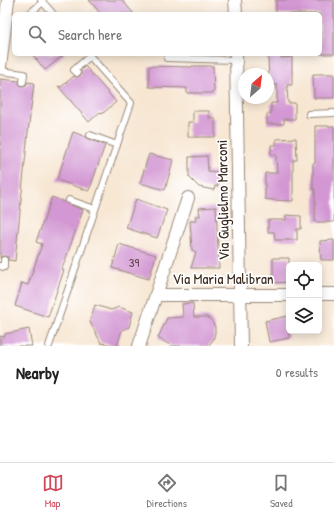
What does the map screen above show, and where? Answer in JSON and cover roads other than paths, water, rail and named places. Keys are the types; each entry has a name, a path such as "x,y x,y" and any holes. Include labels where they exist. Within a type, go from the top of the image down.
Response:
{"street":[{"path":"0,67 8,0"},
{"path":"235,0 236,12"},
{"name":"Via Guglielmo Marconi","path":"236,57 241,346"},
{"name":"Via Maria Malibran","path":"139,346 188,198"},
{"path":"322,294 334,294"},
{"name":"Via Maria Malibran","path":"156,295 286,295"}],"lane":[{"path":"31,12 42,1 51,12"},
{"path":"77,73 74,70 88,56"},
{"path":"49,346 131,103 90,56"},
{"path":"167,58 236,57"},
{"path":"0,71 24,74 23,82"},
{"path":"309,114 334,113"},
{"path":"90,135 117,145"},
{"path":"69,200 95,209"},
{"path":"0,266 4,267 4,260"}]}
